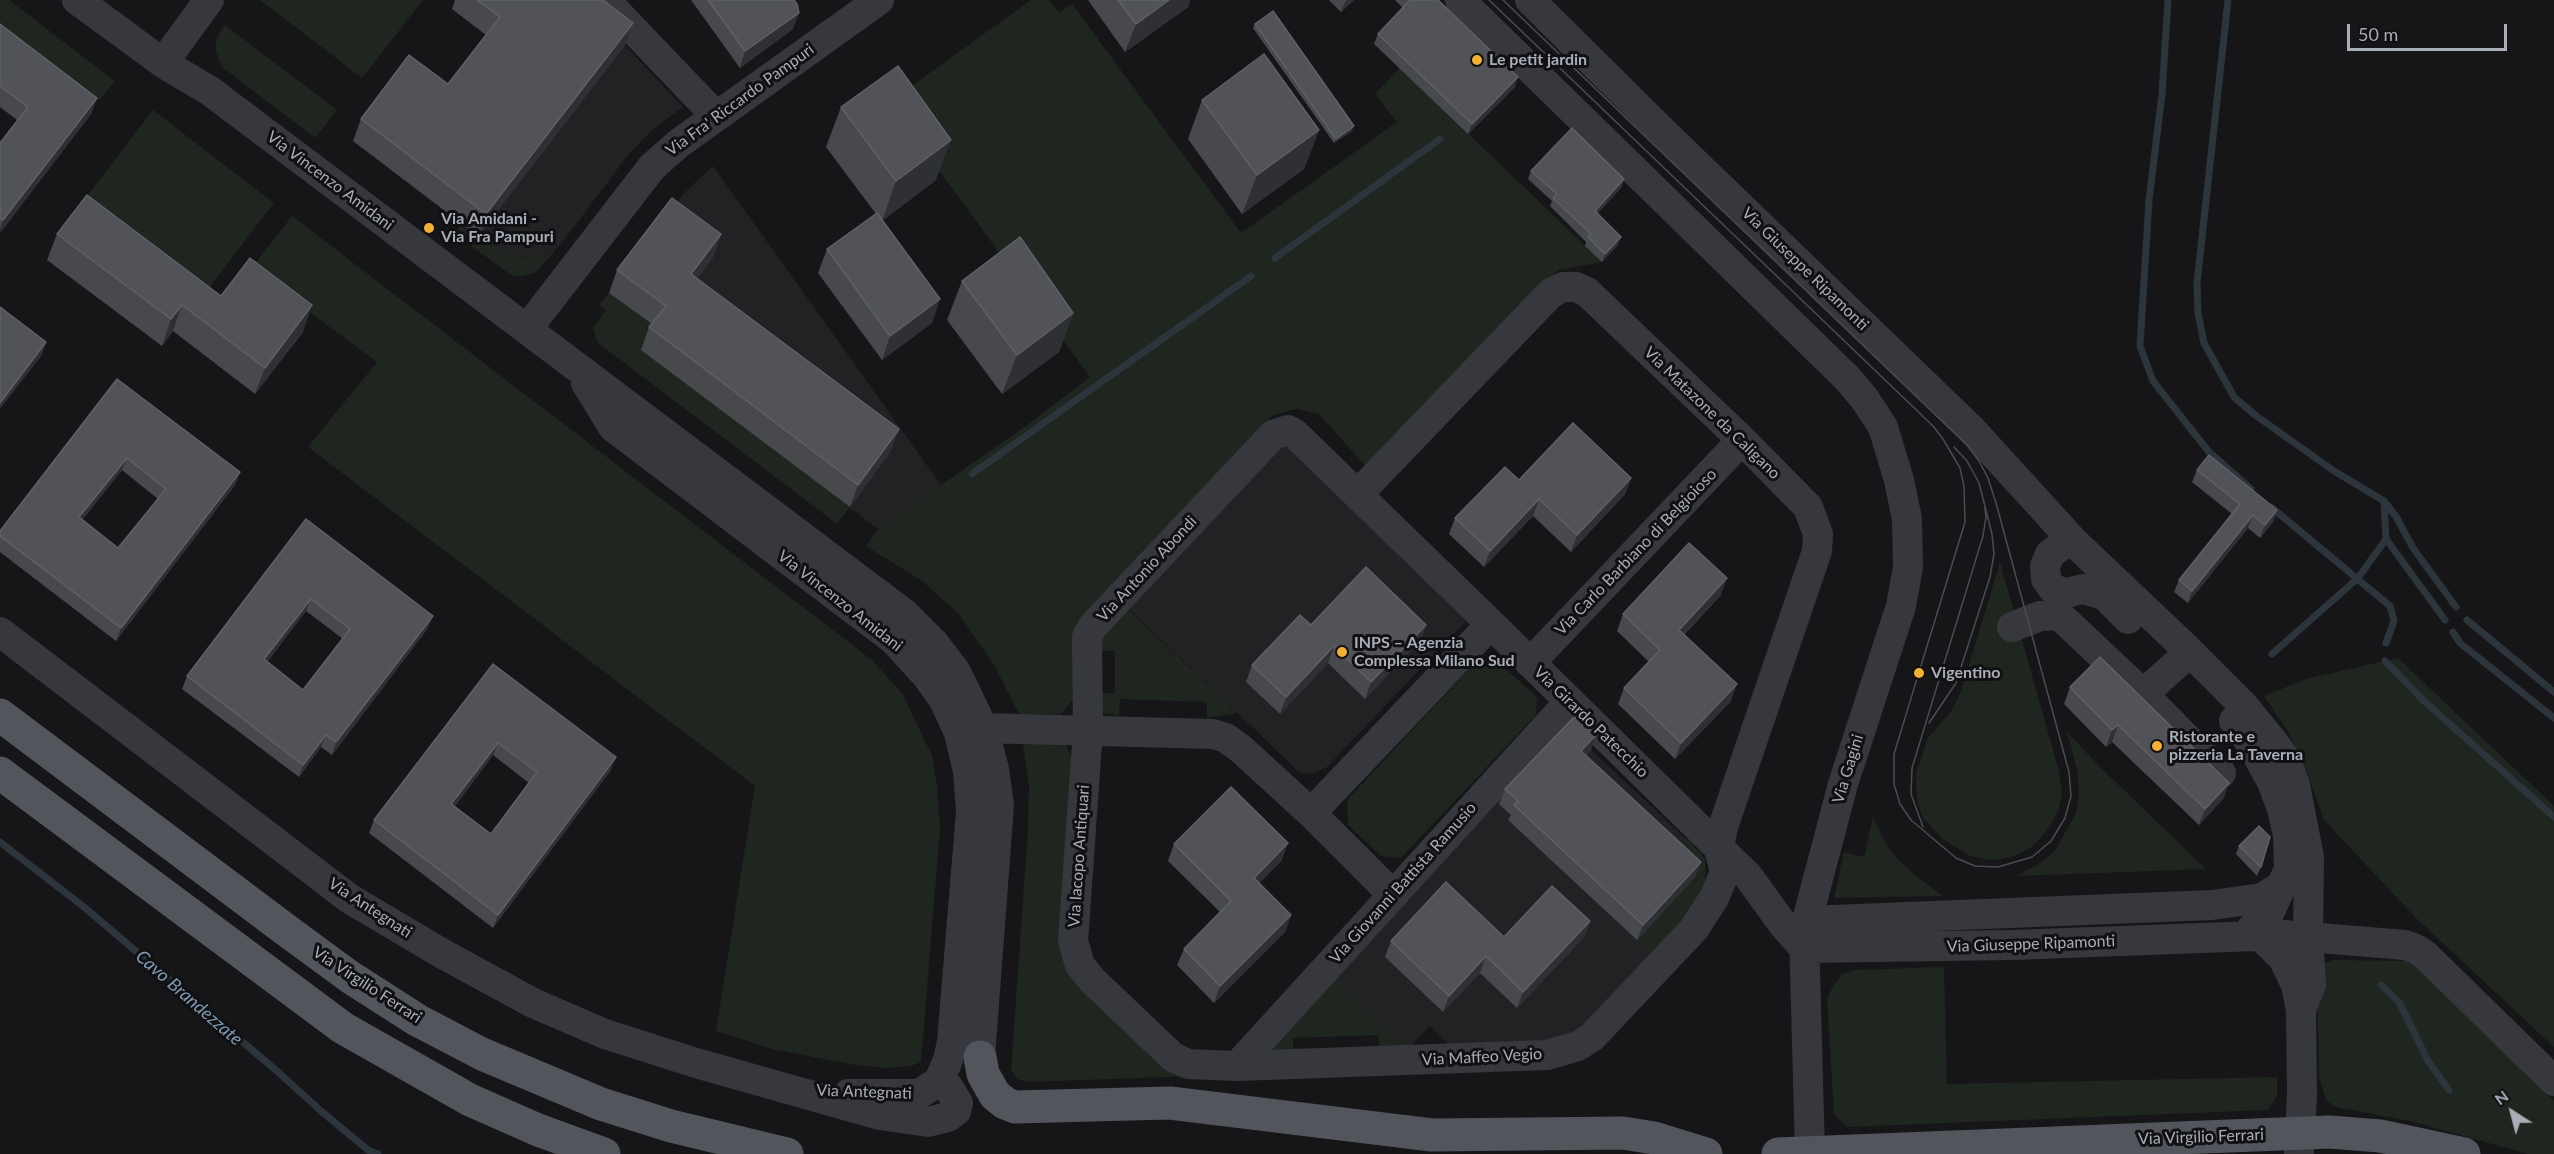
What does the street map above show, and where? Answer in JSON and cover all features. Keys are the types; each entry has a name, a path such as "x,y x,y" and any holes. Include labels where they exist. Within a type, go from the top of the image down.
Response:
{"main road":[{"name":"Via Virgilio Ferrari","path":"0,715 350,977 417,1020 482,1054 601,1104 671,1126 787,1154"},
{"path":"0,773 343,1028 470,1100 538,1130 604,1154"},
{"path":"980,1057 983,1074 995,1095 1005,1103 1016,1107 1170,1103 1432,1135 1623,1133 1654,1138 1706,1154"},
{"path":"2299,1143 2367,1134 2464,1154"},
{"name":"Via Virgilio Ferrari","path":"1778,1154 2299,1143"}],"street":[{"name":"Via Vincenzo Amidani","path":"77,0 163,63 210,90 920,627 956,672 984,728 994,769 999,820 980,1057"},
{"path":"163,63 209,0"},
{"path":"605,0 716,116"},
{"name":"Via Fra' Riccardo Pampuri","path":"527,329 652,167 716,116 879,0"},
{"name":"Via Gagini","path":"1460,0 1848,379 1883,427 1899,480 1907,519 1908,567 1900,606 1843,784 1805,934 1810,1153"},
{"name":"Via Giuseppe Ripamonti","path":"1530,0 1661,130 1972,430 2184,659 2250,742 2272,782 2288,835 2289,869 2259,936"},
{"name":"Via Matazone da Caligano","path":"1358,494 1551,293 1563,286 1576,287 1587,292 1742,441 1808,507 1815,520 1818,543 1723,827 1719,848"},
{"name":"Via Vincenzo Amidani","path":"579,370 613,427 894,640 927,676 944,700 959,733 968,771 970,812 952,1042 948,1060 939,1081"},
{"name":"Via Girardo Patecchio","path":"1273,435 1288,430 1295,434 1748,876 1784,897 1805,934"},
{"name":"Via Antonio Abondi","path":"1088,730 1086,641 1093,626 1273,435"},
{"name":"Via Carlo Barbiano di Belgioioso","path":"1530,663 1742,441"},
{"name":"Via Giuseppe Ripamonti","path":"2075,543 2062,545 2050,554 2045,566 2046,579 2053,589 2066,593 2082,589 2104,596 2184,659 2260,724 2286,760 2295,785 2309,857 2308,937 2311,984 2301,1010"},
{"path":"2012,627 2040,616 2059,615 2144,694 2221,773"},
{"path":"1311,813 1491,624"},
{"name":"Via Antegnati","path":"0,632 350,899 443,954 533,1003 605,1034 696,1063 792,1089 868,1096 919,1094 939,1081"},
{"path":"2144,694 2184,659"},
{"name":"Via Giovanni Battista Ramusio","path":"1237,1066 1570,701"},
{"path":"984,728 1214,734 1227,738 1311,813 1392,894"},
{"name":"Via Iacopo Antiquari","path":"1088,730 1073,941 1080,964 1092,980 1173,1057 1188,1064 1237,1066"},
{"name":"Via Maffeo Vegio","path":"1237,1066 1547,1055 1578,1046 1592,1037 1694,929 1706,913 1725,872 1719,848"},
{"name":"Via Giuseppe Ripamonti","path":"1805,934 2231,903 2262,898 2283,885"},
{"name":"Via Giuseppe Ripamonti","path":"2231,903 2259,936 2283,958 2296,985 2301,1010 2302,1094 2299,1143"},
{"name":"Via Giuseppe Ripamonti","path":"1805,934 2012,945 2259,936 2393,943 2416,949 2554,1081"}],"shaded area":[{"path":"0,0 9,0 115,81 99,100 0,25"},
{"path":"260,0 423,0 362,78"},
{"path":"568,0 625,45 683,107 654,128 628,155 561,244 545,256 535,259 511,258 478,236 353,141 401,78 440,107"},
{"path":"1031,0 1049,0 1059,13 1072,4 1241,233 1397,122 1375,94 1400,68 1602,262 1558,270 1369,470 1319,414 1296,409 1273,415 1086,620 1075,697 1061,714 1019,714 994,665 958,613 922,581 866,546 878,529 1026,426 1090,377 889,102"},
{"path":"225,25 337,110 315,138 221,66 215,48 218,35"},
{"path":"153,110 274,203 202,297 81,204"},
{"path":"713,166 941,485 878,529 641,350 609,293 687,190"},
{"path":"292,216 872,660 902,693 932,756 937,785 940,830 921,1062 911,1066 885,1068 855,1065 773,1049 716,1031 755,786 308,447 377,362 251,269"},
{"path":"462,224 511,258 535,259 545,256 561,244 535,273 517,277 459,237 457,230"},
{"path":"609,293 658,329 642,350 850,507 837,524 597,342 593,328 606,310 599,305"},
{"path":"1289,441 1466,621 1327,767 1313,774 1299,772 1127,607 1274,446"},
{"path":"2000,562 2059,771 2062,793 2058,812 2047,830 2032,847 2012,857 1991,860 1970,856 1943,839 1923,818 1917,801 1916,773 1928,738 1950,713 1961,692"},
{"path":"1127,608 1237,713 1207,718 1207,702 1120,699 1119,716 1103,713 1099,708 1097,693 1115,693 1115,651 1097,651 1097,640"},
{"path":"2398,658 2554,806 2554,1047 2416,918 2324,820 2307,772 2286,728 2264,696 2306,679"},
{"path":"1475,663 1499,663 1537,697 1536,715 1401,858 1381,856 1348,825 1347,800"},
{"path":"1568,728 1702,854 1706,873 1690,914 1577,1032 1554,1042 1451,1047 1430,1026 1408,1049 1335,976"},
{"path":"2067,732 2206,869 2016,876 2040,863 2055,851 2076,813 2079,791 2077,770"},
{"path":"1022,738 1066,745 1072,758 1065,939 1195,1076 1027,1082 1017,1079 1011,1070 1028,829 1029,785"},
{"path":"1873,817 1885,842 1897,858 1943,896 1834,898 1844,852 1864,857"},
{"path":"1688,839 1705,859 1705,880 1698,901 1653,955 1637,940 1695,878 1671,856"},
{"path":"2332,960 2411,961 2554,1101 2554,1154 2528,1154 2410,1121 2335,1107 2326,1100 2319,1077 2317,974 2323,964"},
{"path":"1944,967 1947,1084 2277,1077 2277,1096 2268,1110 1847,1127 1834,1114 1827,999 1833,986 1842,974 1856,970"},
{"path":"1335,976 1408,1049 1380,1052 1378,1035 1293,1038 1293,1054 1273,1055 1270,1045"}],"building":[{"path":"477,0 603,0 633,23 486,214 361,119 409,55 448,84 500,17"},
{"path":"708,0 794,0 799,13 745,51"},
{"path":"1118,0 1169,0 1136,24"},
{"path":"1410,0 1438,0 1518,77 1472,124 1378,34"},
{"path":"1273,11 1354,126 1336,139 1255,24"},
{"path":"0,24 97,98 3,220 0,218 0,143 28,107 0,86"},
{"path":"1264,54 1319,130 1257,175 1202,100"},
{"path":"898,66 951,140 896,181 841,107"},
{"path":"1572,128 1624,179 1595,211 1621,237 1605,254 1588,237 1591,234 1553,198 1557,194 1531,171"},
{"path":"87,195 221,296 250,258 312,305 265,368 182,305 171,319 57,234"},
{"path":"672,198 721,234 691,274 899,429 858,485 649,327 666,306 617,270"},
{"path":"877,213 940,299 890,336 827,249"},
{"path":"1020,237 1073,313 1017,355 962,281"},
{"path":"0,307 46,342 0,403"},
{"path":"117,379 240,472 121,628 0,536 0,531","holes":["127,458 166,489 118,548 79,517"]},
{"path":"1573,423 1631,478 1577,535 1539,499 1490,551 1455,518 1505,467 1519,480"},
{"path":"2209,455 2277,510 2265,525 2253,515 2192,591 2179,580 2240,504 2197,470"},
{"path":"306,519 433,616 336,742 326,735 303,765 187,676","holes":["311,599 350,629 303,690 264,659"]},
{"path":"1689,543 1727,578 1679,630 1737,684 1681,743 1624,688 1660,650 1623,614"},
{"name":"INPS – Agenzia Complessa Milano Sud","path":"1366,567 1426,625 1371,682 1334,646 1286,697 1252,665 1300,615 1311,625"},
{"path":"2100,657 2229,783 2205,809 2118,725 2112,730 2070,687"},
{"path":"493,664 616,757 498,915 374,820","holes":["498,743 537,772 491,834 451,804"]},
{"path":"1576,715 1596,735 1581,751 1701,862 1643,925 1514,805 1518,801 1505,789"},
{"path":"1231,787 1288,843 1254,878 1291,915 1220,986 1184,949 1231,901 1174,844"},
{"path":"2259,826 2270,837 2261,867 2239,846"},
{"path":"1446,882 1504,937 1552,886 1590,921 1523,992 1486,956 1449,996 1391,941"}],"waterway":[{"path":"2168,0 2162,94 2149,200 2140,346 2153,381 2209,452 2251,489"},
{"path":"2228,0 2197,283 2198,313 2204,343 2234,397 2255,415 2334,471 2384,501 2397,518 2413,548 2456,607"},
{"path":"1275,258 1440,139"},
{"path":"972,474 1251,276"},
{"path":"2384,501 2386,539 2445,620"},
{"path":"2271,507 2390,606 2394,621 2386,643"},
{"path":"2272,654 2358,578 2386,539"},
{"path":"2467,620 2554,692"},
{"path":"2453,632 2460,643 2554,718"},
{"path":"2385,661 2425,702 2554,817"},
{"name":"Cavo Brandezzate","path":"0,842 84,907 321,1111 368,1150 378,1154"},
{"path":"2381,985 2399,1002 2428,1061 2449,1090"}],"tram line":[{"path":"1489,0 1933,426 1943,439 1960,468 1964,486 1965,522 1894,754 1894,784 1900,804 1911,820 1956,858 1975,866 1998,867 2032,857 2051,841 2065,818 2071,796 2069,772 1996,503 1988,478 1979,461 1968,446 1503,0"},
{"path":"1929,723 1956,683 1990,577 1994,554 1992,534 1979,483 1967,461 1954,447"},
{"path":"1923,827 1911,794 1912,768 1983,536 1986,517 1984,501"}],"place":[{"name":"Le petit jardin","path":"1477,60"},
{"name":"Via Amidani - Via Fra Pampuri","path":"429,228"},
{"name":"INPS – Agenzia Complessa Milano Sud","path":"1342,652"},
{"name":"Vigentino","path":"1919,673"},
{"name":"Ristorante e pizzeria La Taverna","path":"2157,746"}]}
